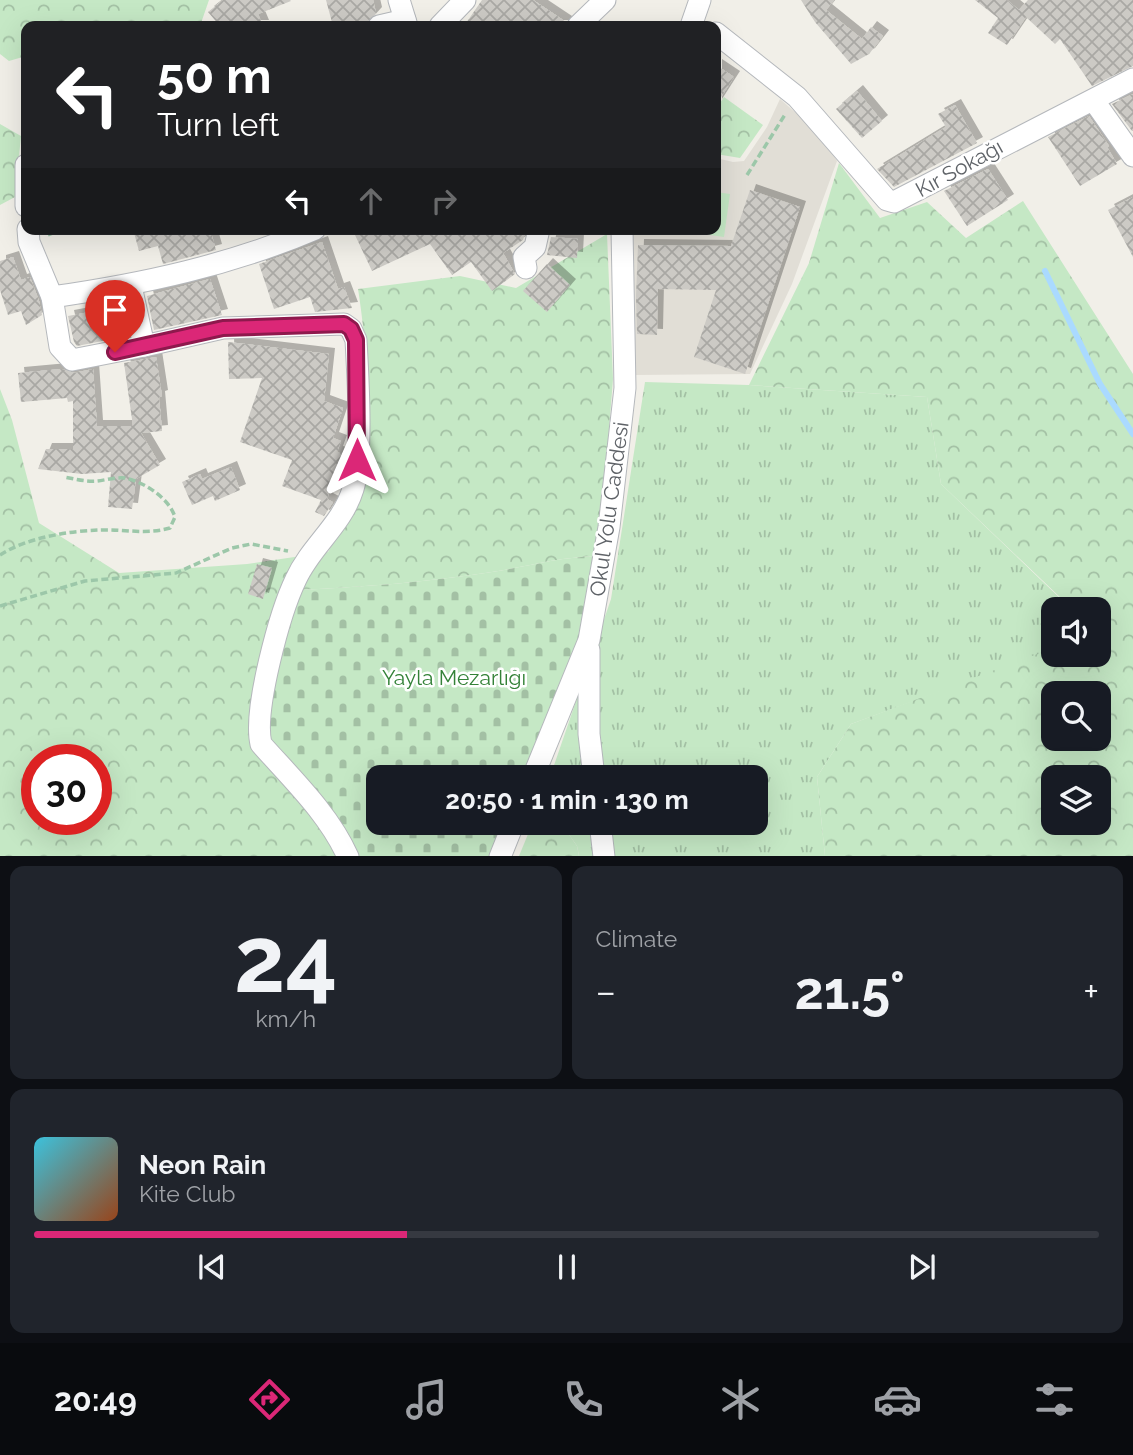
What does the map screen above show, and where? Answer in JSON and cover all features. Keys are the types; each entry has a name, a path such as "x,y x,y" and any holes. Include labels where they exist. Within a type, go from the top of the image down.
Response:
{"street":[{"path":"445,21 465,0"},
{"path":"583,21 605,0"},
{"name":"Kır Sokağı","path":"721,37 797,97 887,200 894,202 920,191 998,146 1094,101 1133,79"},
{"path":"1094,101 1133,156"},
{"path":"28,235 52,298 60,347 72,360 223,328 344,324 351,329 356,340 357,357 357,460 353,488 339,520 296,579 281,624 263,695 258,730 261,744 322,814 348,856"},
{"path":"52,298 131,286 271,248 301,235"},
{"path":"526,268 524,257 536,247 538,235"},
{"name":"Okul Yolu Caddesi","path":"538,765 589,640 609,527 625,388 622,235"},
{"path":"131,286 144,346"},
{"path":"589,640 589,734 593,765"},
{"path":"500,856 509,835"},
{"path":"602,835 604,856"}],"path":[{"path":"747,175 797,97"},
{"path":"0,555 40,538 98,530 152,533 170,528 175,517 172,507 160,497 146,487 124,478 87,481 64,477"},
{"path":"0,606 85,581 176,573 232,548 250,544 311,555"}],"shaded area":[{"path":"780,99 822,136 837,161 792,284 750,374 635,375 626,235 721,235 721,159 744,161 767,127"}],"green space":[{"path":"0,0 209,0 202,21 21,21 21,57 9,61 0,54"},
{"path":"724,97 763,125 740,158 721,155 721,102"},
{"path":"0,124 21,136 15,197 0,205"},
{"path":"839,163 880,218 927,202 966,238 1023,201 1133,374 1133,856 825,856 817,777 851,724 1041,653 1041,667 1111,667 1111,597 1060,597 941,484 927,397 749,385 809,263"},
{"path":"721,193 730,194 724,237 710,235 721,235"},
{"path":"607,235 613,379 599,556 557,560 444,579 299,590 356,856 0,856 0,389 12,420 39,523 119,573 247,564 328,552 357,502 367,457 368,397 358,289 460,276 516,288"},
{"path":"645,382 749,385 927,397 941,484 1059,597 1041,597 1041,654 851,724 817,777 825,856 579,856 577,846 569,835 768,835 768,765 554,765 611,599"},
{"name":"Yayla Mezarlığı","path":"599,556 592,604 530,765 366,765 366,835 503,835 495,856 356,856 287,770 263,727 299,590 444,579"},
{"path":"528,835 569,835 577,846 579,856 519,856"}],"building":[{"path":"223,0 291,1 258,14 261,21 216,21 208,12"},
{"path":"326,0 373,0 376,13 369,21 332,21"},
{"path":"482,0 533,0 564,21 467,21"},
{"path":"801,0 834,0 826,10 862,39 871,27 883,36 869,54 851,64 815,22"},
{"path":"975,0 1007,0 1019,10 1028,0 1133,0 1133,66 1092,86 1060,39 1055,44 1026,17 1007,45 988,33 998,18"},
{"path":"721,68 734,77 721,97"},
{"path":"857,91 882,121 862,138 836,109"},
{"path":"1133,94 1133,131 1132,131 1112,104"},
{"path":"955,105 977,143 894,187 877,169 946,127 938,114"},
{"path":"1089,116 1109,146 1107,147 1117,164 1080,186 1048,137"},
{"path":"988,169 1008,200 967,226 944,191"},
{"path":"750,190 800,207 745,374 694,357 716,290 658,289 657,335 637,334 636,296 638,245 731,246"},
{"path":"1133,197 1133,257 1108,210"},
{"path":"135,235 212,235 216,250 163,264 158,246 139,251"},
{"path":"355,235 524,235 523,240 503,253 515,274 492,291 471,262 452,275 430,244 372,271"},
{"path":"551,237 578,239 577,258 547,255"},
{"path":"322,242 338,289 344,287 352,308 315,312 310,297 274,309 259,264"},
{"path":"13,257 21,280 30,277 42,315 26,325 21,311 8,315 0,290 0,261"},
{"path":"547,264 570,285 547,312 523,291"},
{"path":"210,279 222,315 154,330 147,296"},
{"path":"122,306 128,336 77,346 68,316"},
{"path":"228,342 329,354 324,401 343,408 333,438 341,441 337,452 343,454 327,499 333,502 324,516 315,512 321,500 282,486 292,460 240,442 262,378 229,379"},
{"path":"156,357 162,396 159,397 162,431 141,433 160,465 136,479 132,509 108,507 111,472 82,474 38,469 46,449 73,449 73,401 68,402 67,398 21,402 18,373 62,369 74,373 93,369 97,426 133,426 124,363"},
{"path":"231,467 240,490 215,501 213,496 192,505 182,482 200,474 202,479"},
{"path":"257,564 272,568 263,599 248,594"}],"waterway":[{"path":"1045,271 1100,384 1133,434"}],"route":[{"path":"115,352 223,328 344,324 351,329 356,340 357,460"}]}
